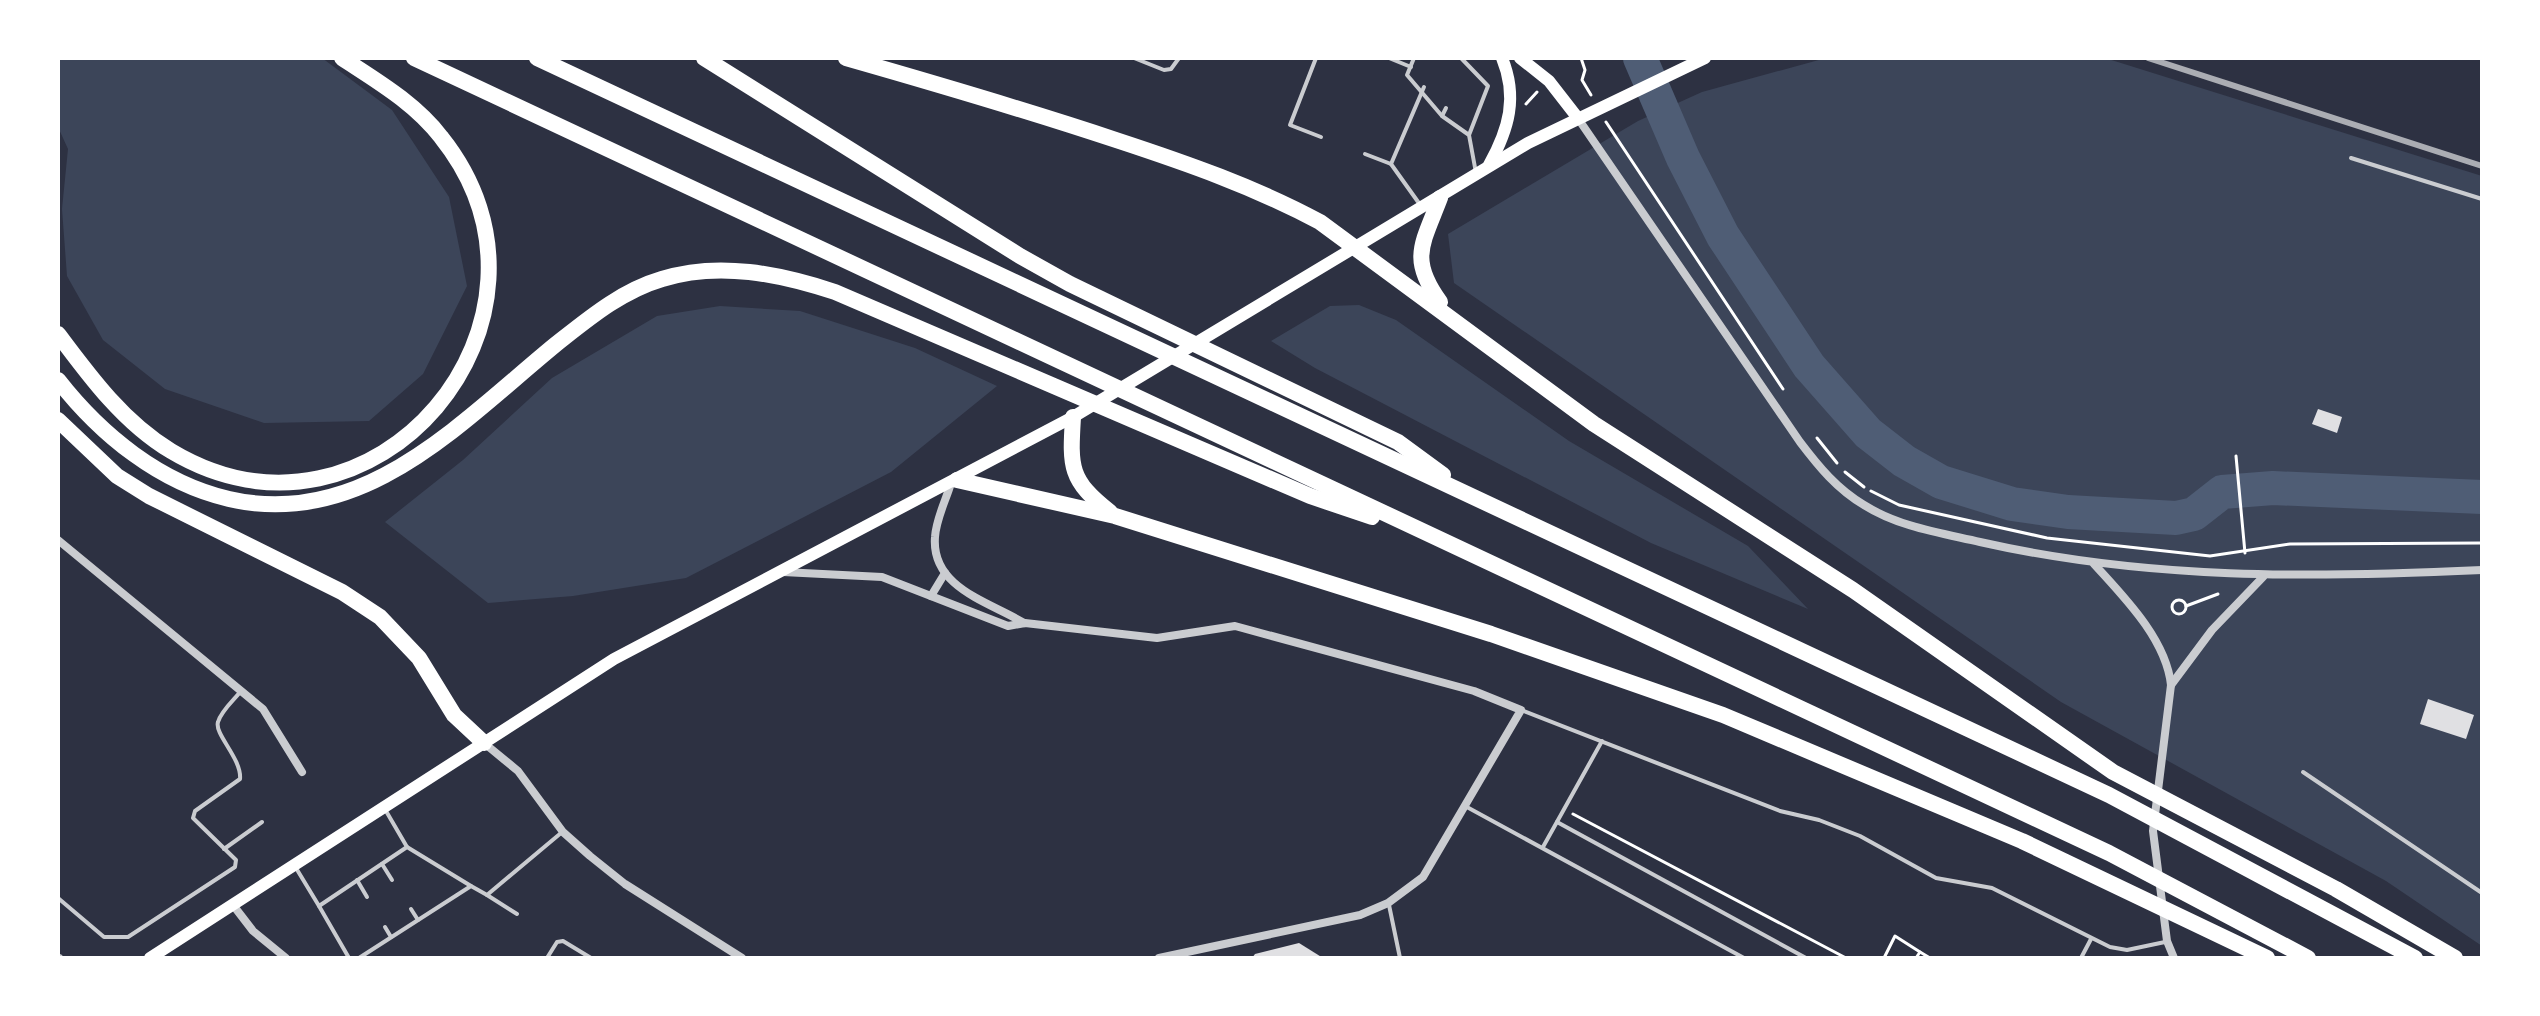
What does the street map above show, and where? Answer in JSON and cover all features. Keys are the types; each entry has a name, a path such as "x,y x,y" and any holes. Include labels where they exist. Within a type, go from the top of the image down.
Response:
{"highway":[{"path":"58,334 92,380 132,422 175,454 234,476 288,481 337,473 383,455 422,425 459,379 480,327 488,269 483,226 464,173 442,138 415,108 342,58"},
{"path":"414,58 2109,853 2308,958"},
{"path":"537,58 2109,795 2208,845 2415,958"},
{"path":"704,58 938,208 1070,284 1398,442 1473,497"},
{"path":"846,58 1036,114 1197,167 1277,199 1354,246 1594,424 1853,590 2113,772 2212,823 2455,958"},
{"path":"1440,198 1422,244 1422,276 1451,317"},
{"path":"58,380 105,431 160,471 210,494 261,503 335,496 403,467 605,306 662,279 693,273 752,272 808,283 1310,496 1445,542"},
{"path":"1073,417 1074,469 1084,492 1115,516"},
{"path":"58,420 117,476 149,496 342,592 380,617 419,658 454,715 484,743"},
{"path":"954,481 1115,516 1491,634 1709,710 1873,775 2113,883 2267,958"}],"main road":[{"path":"1488,167 1512,109 1513,90 1502,58"},
{"path":"1520,58 1549,81 1577,117"},
{"path":"150,958 614,659 1073,417 1354,246 1577,117 1705,58"}],"street":[{"path":"1577,117 1817,464 1835,484 1867,507 1918,527 2093,564 2263,577 2482,570"},
{"path":"954,481 935,533 936,555 945,573 975,598 1025,623"},
{"path":"58,540 263,709 302,772"},
{"path":"2093,564 2131,605 2161,654 2171,685 2153,831 2167,941 2174,958"},
{"path":"782,572 871,575 1008,626 1025,623 1157,638 1235,626 1474,691 1521,710 1423,877 1388,903 1360,915 1165,957"},
{"path":"931,596 945,573"},
{"path":"2171,685 2212,630 2263,577"},
{"path":"484,743 518,771 563,832 625,884 741,958"},
{"path":"233,905 253,931 286,958"}],"lane":[{"path":"1134,58 1164,70 1171,69 1179,58"},
{"path":"1316,58 1290,125 1321,137"},
{"path":"1389,58 1411,67"},
{"path":"1414,58 1407,75 1423,89 1442,116 1469,135"},
{"path":"1461,58 1488,86 1469,135 1476,175"},
{"path":"1464,74 1468,65"},
{"path":"1391,164 1423,89"},
{"path":"1442,116 1446,108"},
{"path":"1365,154 1391,164 1422,208"},
{"path":"2351,158 2482,199"},
{"path":"58,898 104,937 128,937 235,867 236,860 193,818 195,811 240,779 241,770 218,728 218,721 241,691"},
{"path":"1521,710 1780,811 1819,820 1860,836 1936,878 1992,888 2091,939 2127,950 2167,941"},
{"path":"1543,847 1602,741"},
{"path":"2303,772 2482,893"},
{"path":"1465,806 1744,958"},
{"path":"385,808 407,847 517,914"},
{"path":"224,849 262,822"},
{"path":"1557,822 1806,958"},
{"path":"487,895 563,832"},
{"path":"319,906 407,847"},
{"path":"382,864 392,880"},
{"path":"294,866 349,958"},
{"path":"357,880 367,897"},
{"path":"359,958 471,886"},
{"path":"1388,903 1400,958"},
{"path":"411,909 418,920"},
{"path":"385,927 391,937"},
{"path":"2081,958 2091,939"},
{"path":"547,958 557,942 563,941 591,958"},
{"path":"1207,958 1208,948"}],"path":[{"path":"1581,58 1585,70 1582,80"},
{"path":"1520,109 1538,91"},
{"path":"1531,100 1536,108"},
{"path":"1613,134 1785,393"},
{"path":"1810,431 1843,469 1868,490 1899,505 2047,538 2210,556 2290,544 2482,543"},
{"path":"2236,456 2245,553"},
{"path":"2186,606 2218,594"},
{"path":"1564,809 1846,958"},
{"path":"1884,958 1895,936 1930,958"},
{"path":"1916,958 1920,952"}],"shaded area":[{"path":"58,58 322,58 392,110 449,197 467,286 423,374 369,421 264,423 165,389 103,340 67,276 62,209 68,149 58,127"},
{"path":"1826,58 2105,58 2482,176 2482,946 2386,881 2061,702 1454,283 1448,234 1638,121 1702,92"},
{"path":"1359,305 1396,320 1569,441 1748,546 1808,609 1651,543 1315,368 1271,341 1330,306"},
{"path":"720,306 800,311 915,348 997,386 891,472 686,578 573,596 488,603 385,522 463,460 552,378 657,316"}],"building":[{"path":"2318,409 2342,417 2337,433 2312,424"},
{"path":"2428,699 2474,715 2466,739 2420,724"},
{"path":"1299,943 1323,958 1252,958 1255,954"}],"waterway":[{"path":"1640,58 1683,158 1723,236 1809,366 1868,433 1904,461 1941,482 2012,504 2068,512 2176,518 2194,514 2222,492 2273,488 2482,497"}],"railway":[{"path":"2148,58 2482,166"}]}
